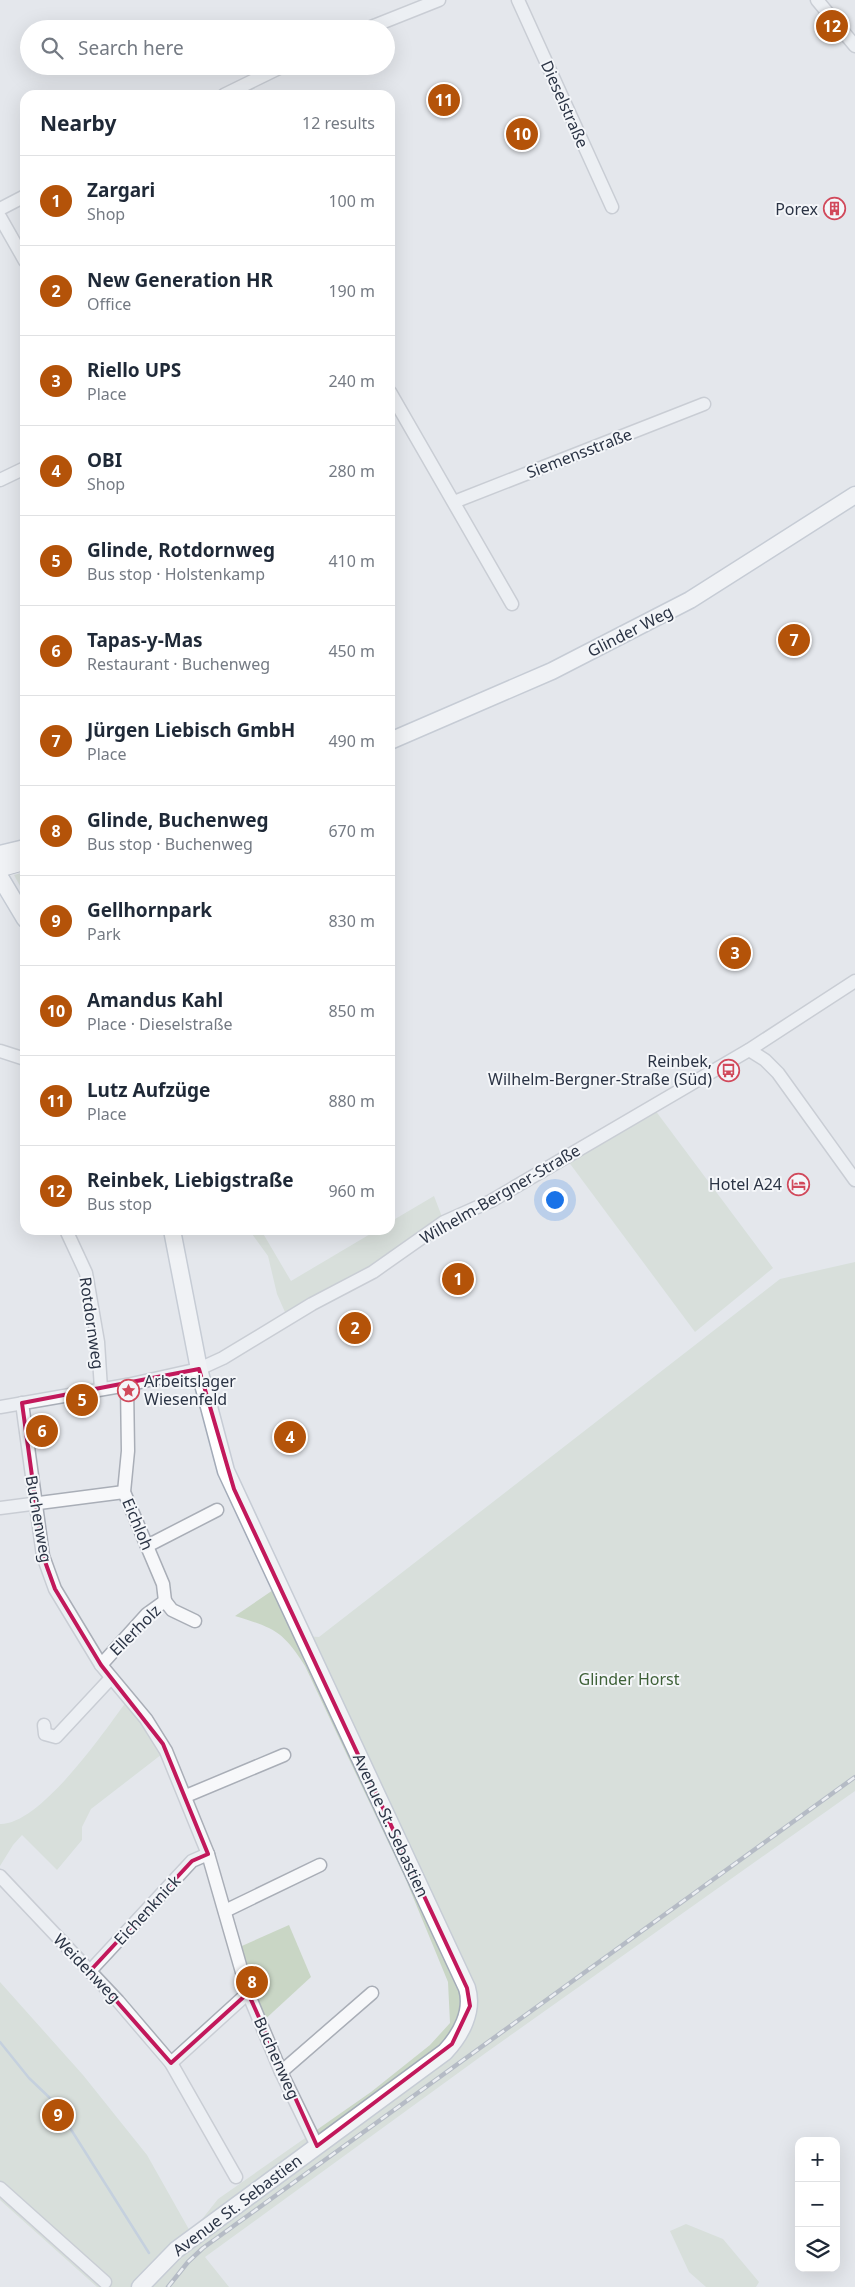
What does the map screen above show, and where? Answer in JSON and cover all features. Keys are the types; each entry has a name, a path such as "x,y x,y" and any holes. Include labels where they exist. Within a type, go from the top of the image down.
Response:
{"highway":[{"path":"1,876 20,863"}],"main road":[{"name":"Glinder Weg","path":"395,739 552,671 690,600 855,495"},
{"path":"0,854 20,849"},
{"path":"1,876 20,910"},
{"name":"Avenue St. Sebastien","path":"140,2287 176,2250 445,2052 462,2028 470,1999 467,1988 226,1471 199,1368 173,1235"}],"street":[{"path":"389,20 439,0"},
{"name":"Dieselstraße","path":"518,0 612,207"},
{"path":"817,0 855,46"},
{"path":"234,90 265,75"},
{"path":"0,209 20,199"},
{"path":"0,217 20,253"},
{"path":"395,401 512,604"},
{"name":"Siemensstraße","path":"454,502 704,404"},
{"path":"0,480 20,470"},
{"name":"Wilhelm-Bergner-Straße","path":"0,1407 127,1385 199,1368 231,1354 312,1304 361,1279 444,1222 491,1201 749,1050 855,981"},
{"path":"749,1050 765,1060 778,1073 855,1180"},
{"path":"0,1051 20,1057"},
{"name":"Rotdornweg","path":"68,1235 86,1273 98,1342 101,1389"},
{"name":"Eichloh","path":"127,1385 128,1452 124,1492 163,1584 165,1601"},
{"name":"Buchenweg","path":"22,1403 34,1503 43,1556 55,1588 101,1665 135,1705 163,1744 186,1796 208,1854 248,1994 281,2072 317,2146"},
{"path":"0,1508 124,1492"},
{"path":"147,1546 217,1510"},
{"name":"Ellerholz","path":"101,1665 147,1614 165,1601 172,1610 195,1621"},
{"path":"44,1725 45,1734 56,1737 111,1678"},
{"path":"186,1796 284,1755"},
{"name":"Eichenknick","path":"90,1970 192,1861 208,1854"},
{"path":"225,1910 320,1865"},
{"name":"Weidenweg","path":"0,1876 90,1970 171,2063 236,2177"},
{"path":"281,2072 372,1993"},
{"path":"171,2063 248,1994"},
{"path":"0,2188 105,2282"}],"highlighted area":[{"path":"199,1369 234,1489 467,1988 470,2006 452,2044 317,2146 248,1993 171,2063 90,1971 192,1861 208,1854 163,1744 101,1665 55,1589 43,1556 22,1403"}],"green space":[{"path":"20,873 20,886 14,875"},
{"path":"652,1106 773,1268 695,1332 565,1157"},
{"path":"434,1196 444,1222 288,1319 277,1294 268,1256 253,1235 264,1235 291,1281 369,1235 395,1235 395,1219"},
{"name":"Glinder Horst","path":"855,1262 855,1791 487,2052 205,2257 229,2287 97,2287 0,2200 0,1982 83,2075 147,2155 191,2233 218,2199 371,2092 430,2045 450,2023 448,1982 406,1880 305,1666 290,1645 276,1632 235,1616 279,1586 304,1636 319,1637 780,1279"},
{"path":"129,1698 166,1751 91,1809 82,1827 82,1840 57,1870 22,1835 13,1845 0,1866 0,1824 16,1820 34,1809 53,1793 89,1752"},
{"path":"289,1925 311,1977 261,2023 235,1949"},
{"path":"686,2224 723,2239 759,2282 756,2287 706,2287 689,2272 670,2231"}],"waterway":[{"path":"0,2042 29,2078 53,2101 149,2253"}],"railway":[{"path":"168,2287 188,2262 203,2248 855,1777"}],"place":[{"name":"Reinbek, Liebigstraße","path":"832,26"},
{"name":"Lutz Aufzüge","path":"444,100"},
{"name":"Amandus Kahl","path":"522,134"},
{"name":"Porex","path":"834,209"},
{"name":"Jürgen Liebisch GmbH","path":"794,640"},
{"name":"Riello UPS","path":"735,953"},
{"name":"Reinbek, Wilhelm-Bergner-Straße (Süd)","path":"728,1070"},
{"name":"Hotel A24","path":"798,1184"},
{"name":"Zargari","path":"458,1279"},
{"name":"New Generation HR","path":"355,1328"},
{"name":"Arbeitslager Wiesenfeld","path":"128,1390"},
{"name":"Glinde, Rotdornweg","path":"82,1400"},
{"name":"Tapas-y-Mas","path":"42,1431"},
{"name":"OBI","path":"290,1437"},
{"name":"Glinde, Buchenweg","path":"252,1982"},
{"name":"Gellhornpark","path":"58,2115"}]}
